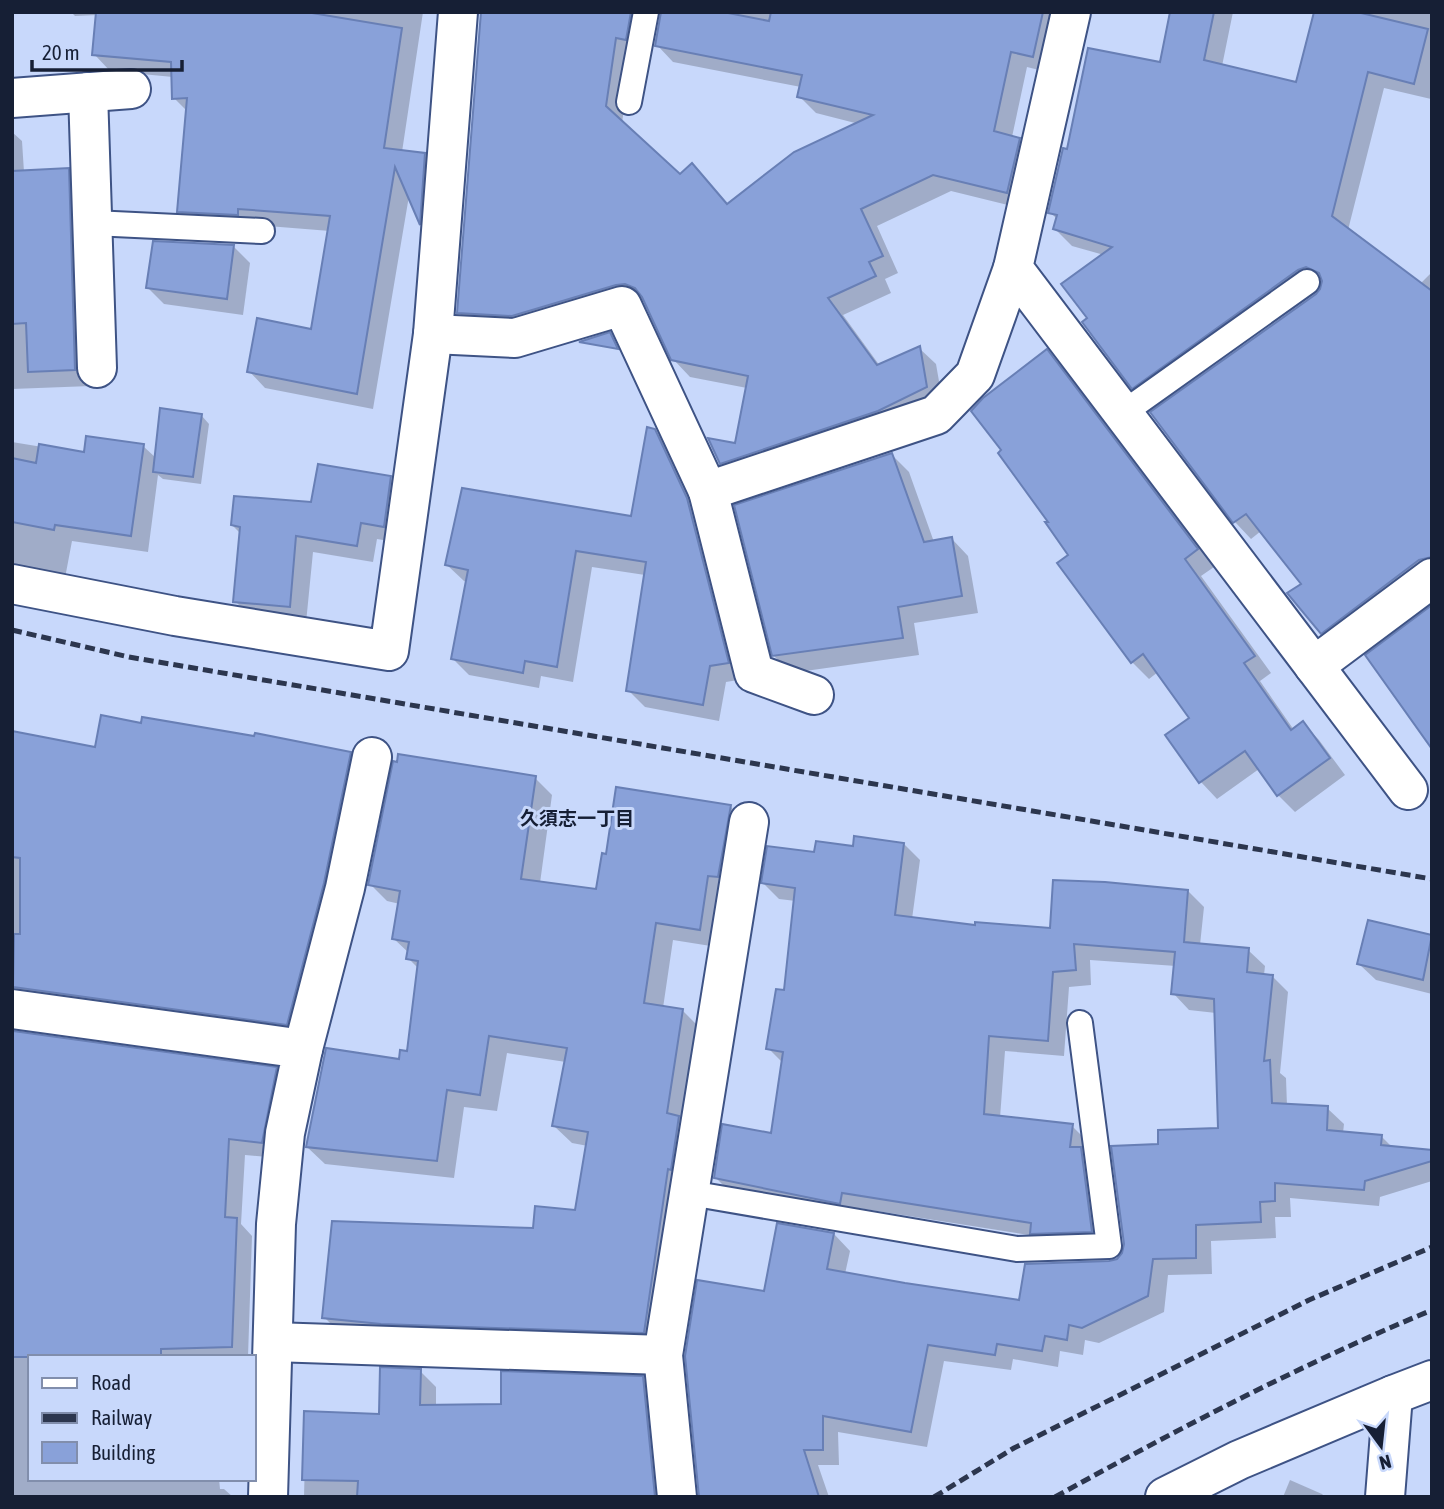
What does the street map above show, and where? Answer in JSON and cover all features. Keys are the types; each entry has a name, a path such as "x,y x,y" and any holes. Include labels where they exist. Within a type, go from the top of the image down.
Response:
{"street":[{"path":"12,584 175,616 389,651 433,334 458,12"},
{"path":"708,491 936,415 975,375 1013,268 1071,12"},
{"path":"12,98 131,89"},
{"path":"88,92 97,369"},
{"path":"1013,268 1408,790"},
{"path":"433,334 515,338 622,306 708,491 754,673 814,695"},
{"path":"1314,666 1432,578"},
{"path":"268,1497 276,1224 285,1133 303,1049 345,888 372,757"},
{"path":"677,1497 663,1355 749,822"},
{"path":"12,1009 303,1049"},
{"path":"273,1342 663,1355"},
{"path":"1165,1497 1239,1461 1432,1380"},
{"path":"1385,1497 1393,1395"}],"lane":[{"path":"629,102 646,12"},
{"path":"93,223 262,231"},
{"path":"1124,413 1307,282"},
{"path":"690,1193 1017,1249 1109,1246 1080,1023"}],"building":[{"path":"96,12 306,12 402,28 384,148 425,153 420,225 395,167 357,394 247,372 257,318 311,329 330,216 238,209 238,215 177,212 187,98 172,99 171,62 92,55"},
{"path":"481,12 631,12 626,40 616,38 606,106 680,174 692,163 727,204 794,152 873,115 797,97 802,75 655,46 661,12 723,12 769,21 771,12 1043,12 1033,57 1011,52 994,131 1020,138 1007,193 933,175 861,209 883,256 869,262 876,276 828,298 877,365 920,346 927,387 878,411 720,464 708,438 735,443 748,376 671,360 642,297 635,288 625,284 616,285 512,316 457,313"},
{"path":"1170,12 1214,12 1204,60 1296,82 1314,12 1357,12 1428,29 1414,84 1368,72 1332,216 1432,291 1432,557 1419,560 1321,634 1287,593 1301,584 1246,514 1233,523 1150,412 1316,294 1322,281 1319,273 1306,267 1298,270 1132,389 1082,322 1087,318 1061,284 1112,247 1053,229 1057,215 1048,213 1063,148 1067,149 1088,48 1160,62"},
{"path":"69,168 75,370 28,372 26,323 12,324 12,171"},
{"path":"153,241 234,245 227,299 146,288"},
{"path":"610,332 618,349 579,342"},
{"path":"1047,349 1198,549 1185,559 1255,656 1244,663 1291,730 1303,721 1330,758 1277,796 1245,751 1199,783 1165,735 1189,718 1143,654 1131,663 1057,563 1068,555 1045,522 1048,522 998,453 1001,450 971,411 983,398"},
{"path":"160,408 202,414 193,477 153,472"},
{"path":"647,427 655,429 687,498 729,663 710,666 703,705 626,691 646,562 576,551 557,667 525,661 523,673 451,659 468,570 445,565 462,488 631,516"},
{"path":"86,436 144,444 131,536 55,525 54,530 12,522 12,458 36,463 39,444 84,452"},
{"path":"892,453 924,542 952,537 962,596 898,607 903,638 772,656 734,505"},
{"path":"318,464 391,476 384,527 361,523 357,546 296,536 290,607 233,602 240,527 231,525 234,496 311,502"},
{"path":"1432,605 1432,749 1365,655"},
{"path":"101,715 141,723 142,717 254,736 255,733 351,752 324,883 287,1025 13,987 14,934 20,934 20,858 12,857 12,731 95,747"},
{"path":"398,754 536,776 521,879 596,889 602,853 606,854 616,787 731,805 718,877 708,876 700,930 656,923 644,1003 683,1009 667,1113 679,1116 671,1170 668,1169 644,1333 381,1324 322,1318 332,1221 533,1228 535,1206 575,1210 588,1132 552,1126 567,1048 489,1036 480,1095 447,1090 437,1161 306,1147 326,1048 399,1059 400,1050 407,1051 418,961 406,959 409,942 392,939 400,891 368,885 393,761 397,762"},
{"path":"854,836 904,843 895,915 975,925 975,922 1050,928 1053,880 1188,890 1184,942 1249,948 1247,972 1273,975 1264,1061 1270,1060 1272,1103 1328,1106 1327,1130 1382,1135 1381,1145 1432,1150 1432,1161 1365,1181 1364,1190 1275,1183 1275,1201 1260,1202 1261,1222 1196,1225 1196,1258 1153,1259 1148,1296 1082,1328 1069,1325 1067,1340 1045,1336 1042,1351 997,1344 995,1355 928,1345 911,1432 823,1416 823,1450 804,1450 819,1497 699,1497 685,1356 697,1280 764,1291 777,1223 834,1233 827,1269 1019,1300 1025,1264 1109,1261 1117,1259 1122,1253 1124,1244 1111,1146 1158,1144 1158,1130 1218,1128 1214,999 1171,994 1175,952 1074,944 1076,970 1053,972 1048,1041 989,1036 984,1114 1073,1124 1070,1147 1081,1147 1092,1232 1030,1234 1031,1223 842,1193 840,1204 714,1178 722,1124 771,1133 783,1052 766,1049 776,989 784,990 795,888 761,883 767,846 814,852 816,841 853,846"},
{"path":"1368,920 1432,935 1423,980 1357,964"},
{"path":"13,1031 277,1067 262,1143 229,1139 225,1217 237,1218 232,1347 161,1349 161,1355 12,1357"},
{"path":"380,1367 421,1369 420,1405 501,1404 501,1371 643,1376 655,1497 357,1497 358,1481 302,1480 304,1411 379,1414"}],"railway":[{"path":"12,630 129,657 1432,879"},
{"path":"934,1497 1014,1448 1309,1300 1432,1247"},
{"path":"1055,1497 1241,1398 1432,1310"}],"district":[{"name":"久須志一丁目","path":"577,818"}]}
